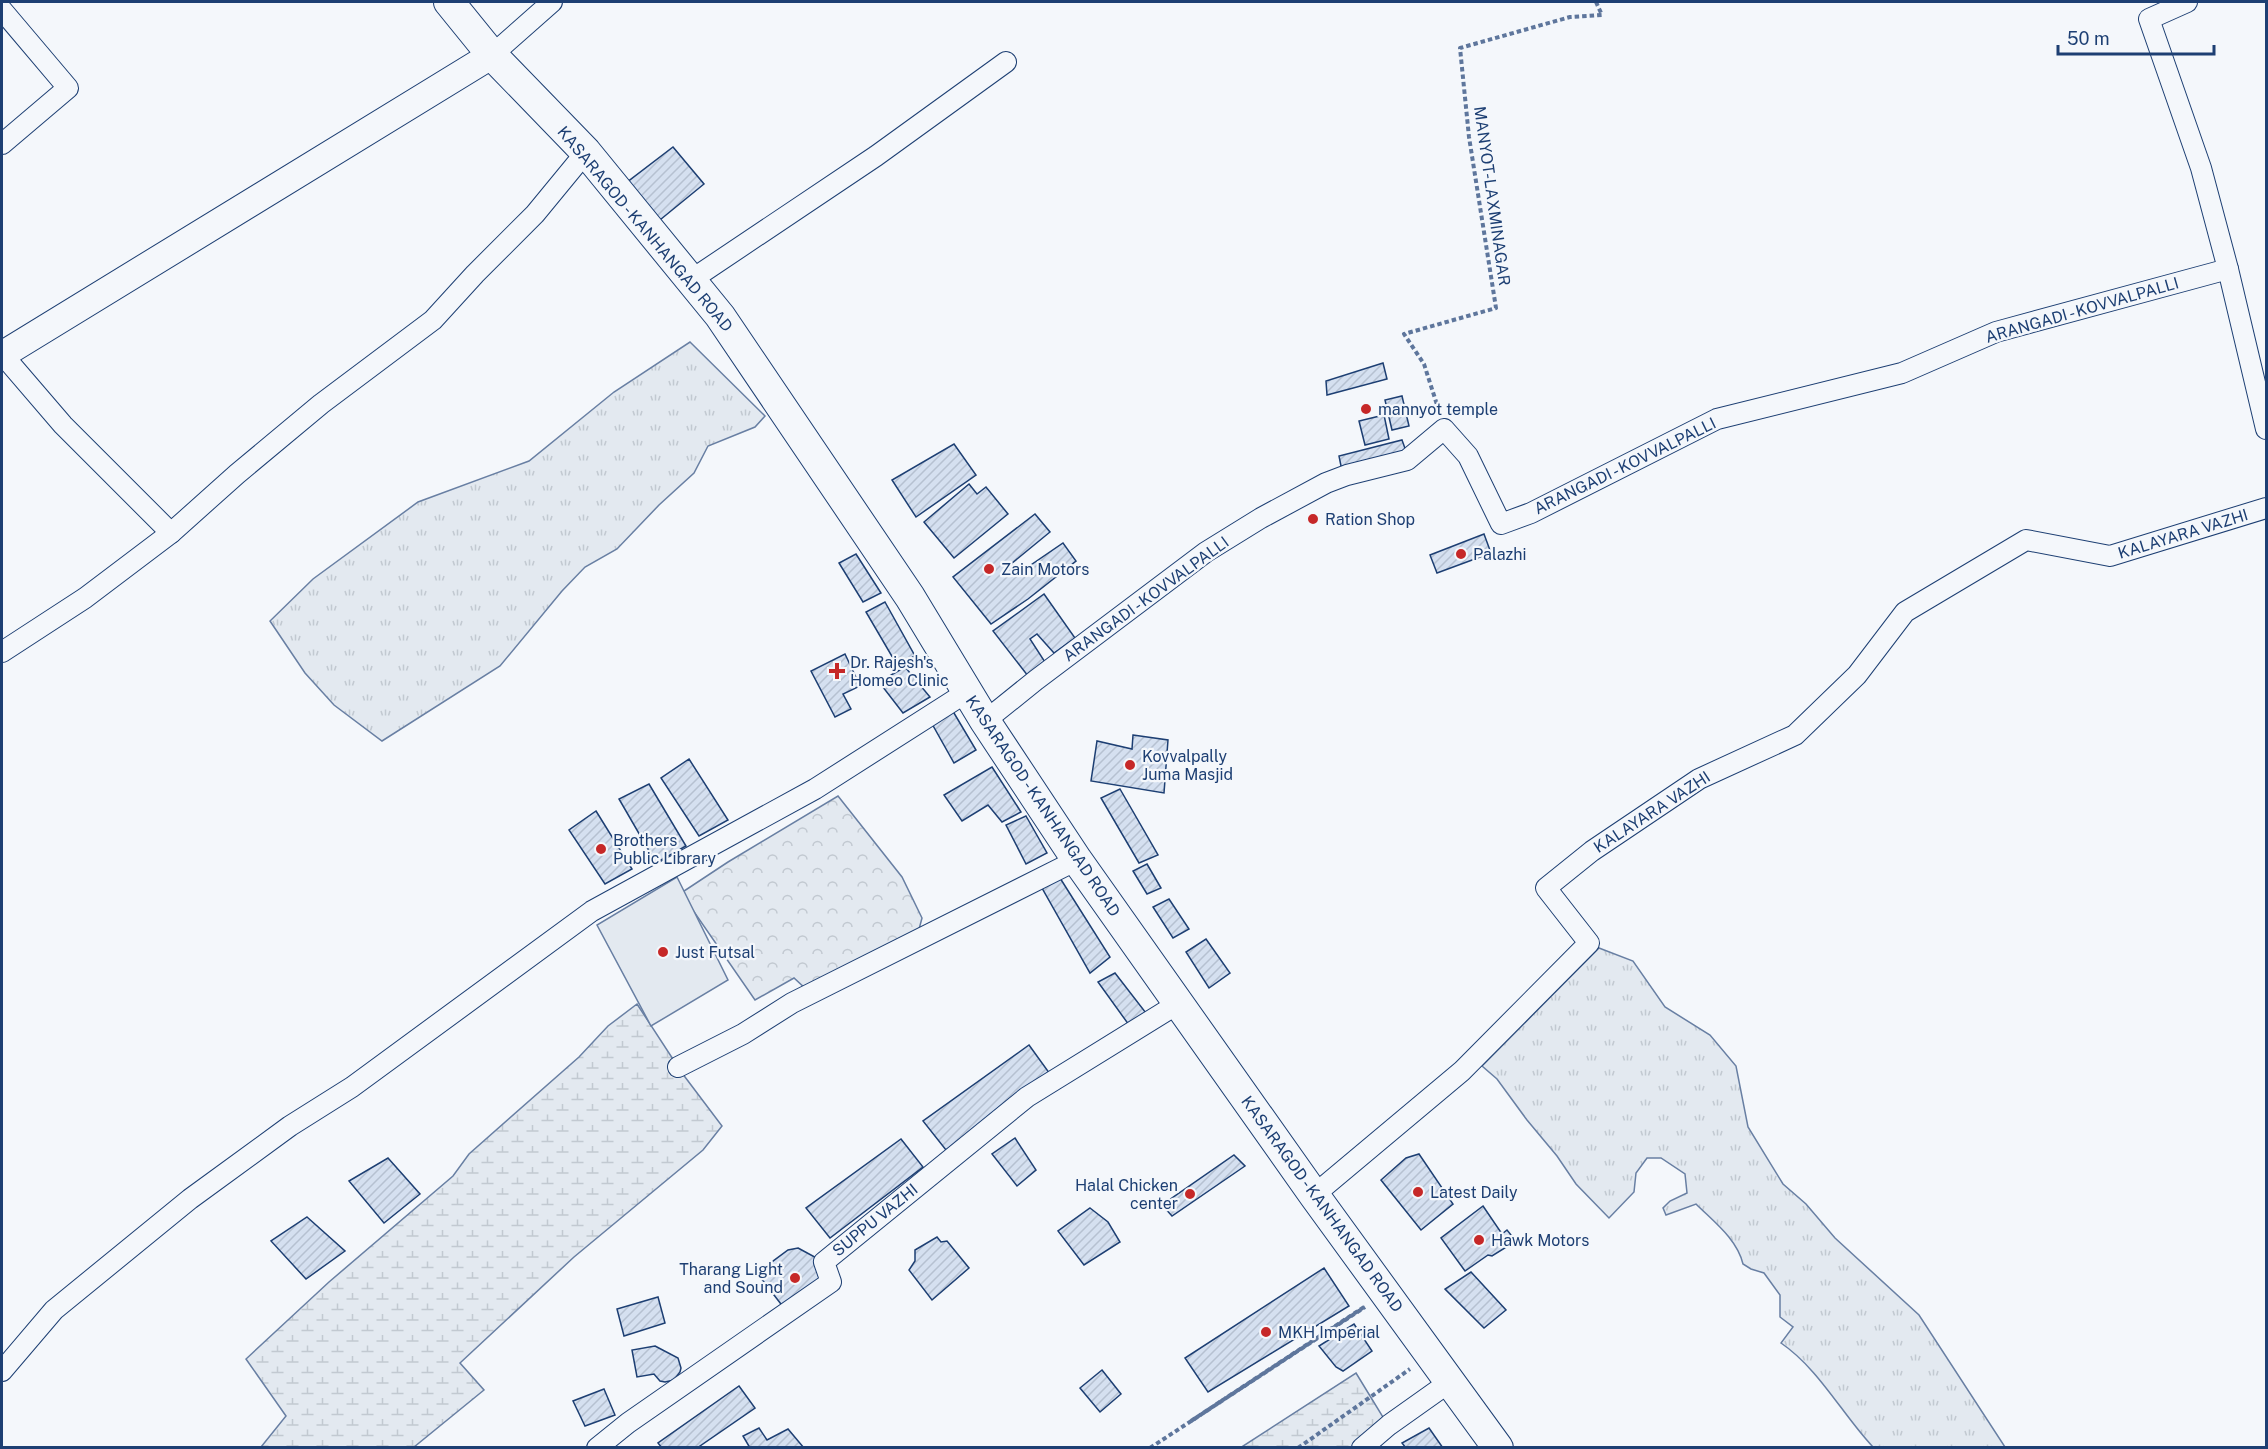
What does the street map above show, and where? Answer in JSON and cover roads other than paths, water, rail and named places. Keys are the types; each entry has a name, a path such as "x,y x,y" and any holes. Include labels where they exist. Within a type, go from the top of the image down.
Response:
{"main road":[{"name":"KASARAGOD - KANHANGAD ROAD","path":"448,2 492,55 585,152 720,316 910,597 985,722 1077,860 1498,1448"}],"street":[{"path":"171,534 63,424 2,354 492,55 552,2"},
{"path":"2187,2 2149,19 2201,168 2266,429"},
{"path":"2,10 68,88 2,144"},
{"path":"691,280 876,156 1006,62"},
{"path":"2,652 85,598 171,534 237,474 321,404 434,320 475,274 535,214 585,152"},
{"name":"ARANGADI - KOVVALPALLI","path":"985,722 1036,680 1206,552 1261,518 1326,483 1347,475 1407,460 1444,429 1468,456 1501,524 1531,513 1718,419 1902,373 1996,332 2228,269"},
{"name":"KALAYARA VAZHI","path":"1314,1194 1462,1071 1589,943 1546,888 1592,851 1699,779 1795,735 1857,675 1905,612 2026,540 2110,555 2266,508"},
{"path":"2,1371 54,1310 190,1199 290,1126 352,1087 592,911 815,789 968,692"},
{"path":"678,1067 743,1034 792,1003 1077,860"},
{"name":"SUPPU VAZHI","path":"597,1448 628,1423 831,1282 824,1262 1027,1097 1179,1004"},
{"path":"1362,1448 1389,1425 1451,1381"}],"place":[{"name":"mannyot temple","path":"1366,409"},
{"name":"Ration Shop","path":"1313,519"},
{"name":"Palazhi","path":"1461,554"},
{"name":"Zain Motors","path":"989,569"},
{"name":"Dr. Rajesh's Homeo Clinic","path":"837,671"},
{"name":"Kovvalpally Juma Masjid","path":"1130,765"},
{"name":"Brothers Public Library","path":"601,849"},
{"name":"Just Futsal","path":"663,952"},
{"name":"Latest Daily","path":"1418,1192"},
{"name":"Halal Chicken center","path":"1190,1194"},
{"name":"Hawk Motors","path":"1479,1240"},
{"name":"Tharang Light and Sound","path":"795,1278"},
{"name":"MKH Imperial","path":"1266,1332"}]}
